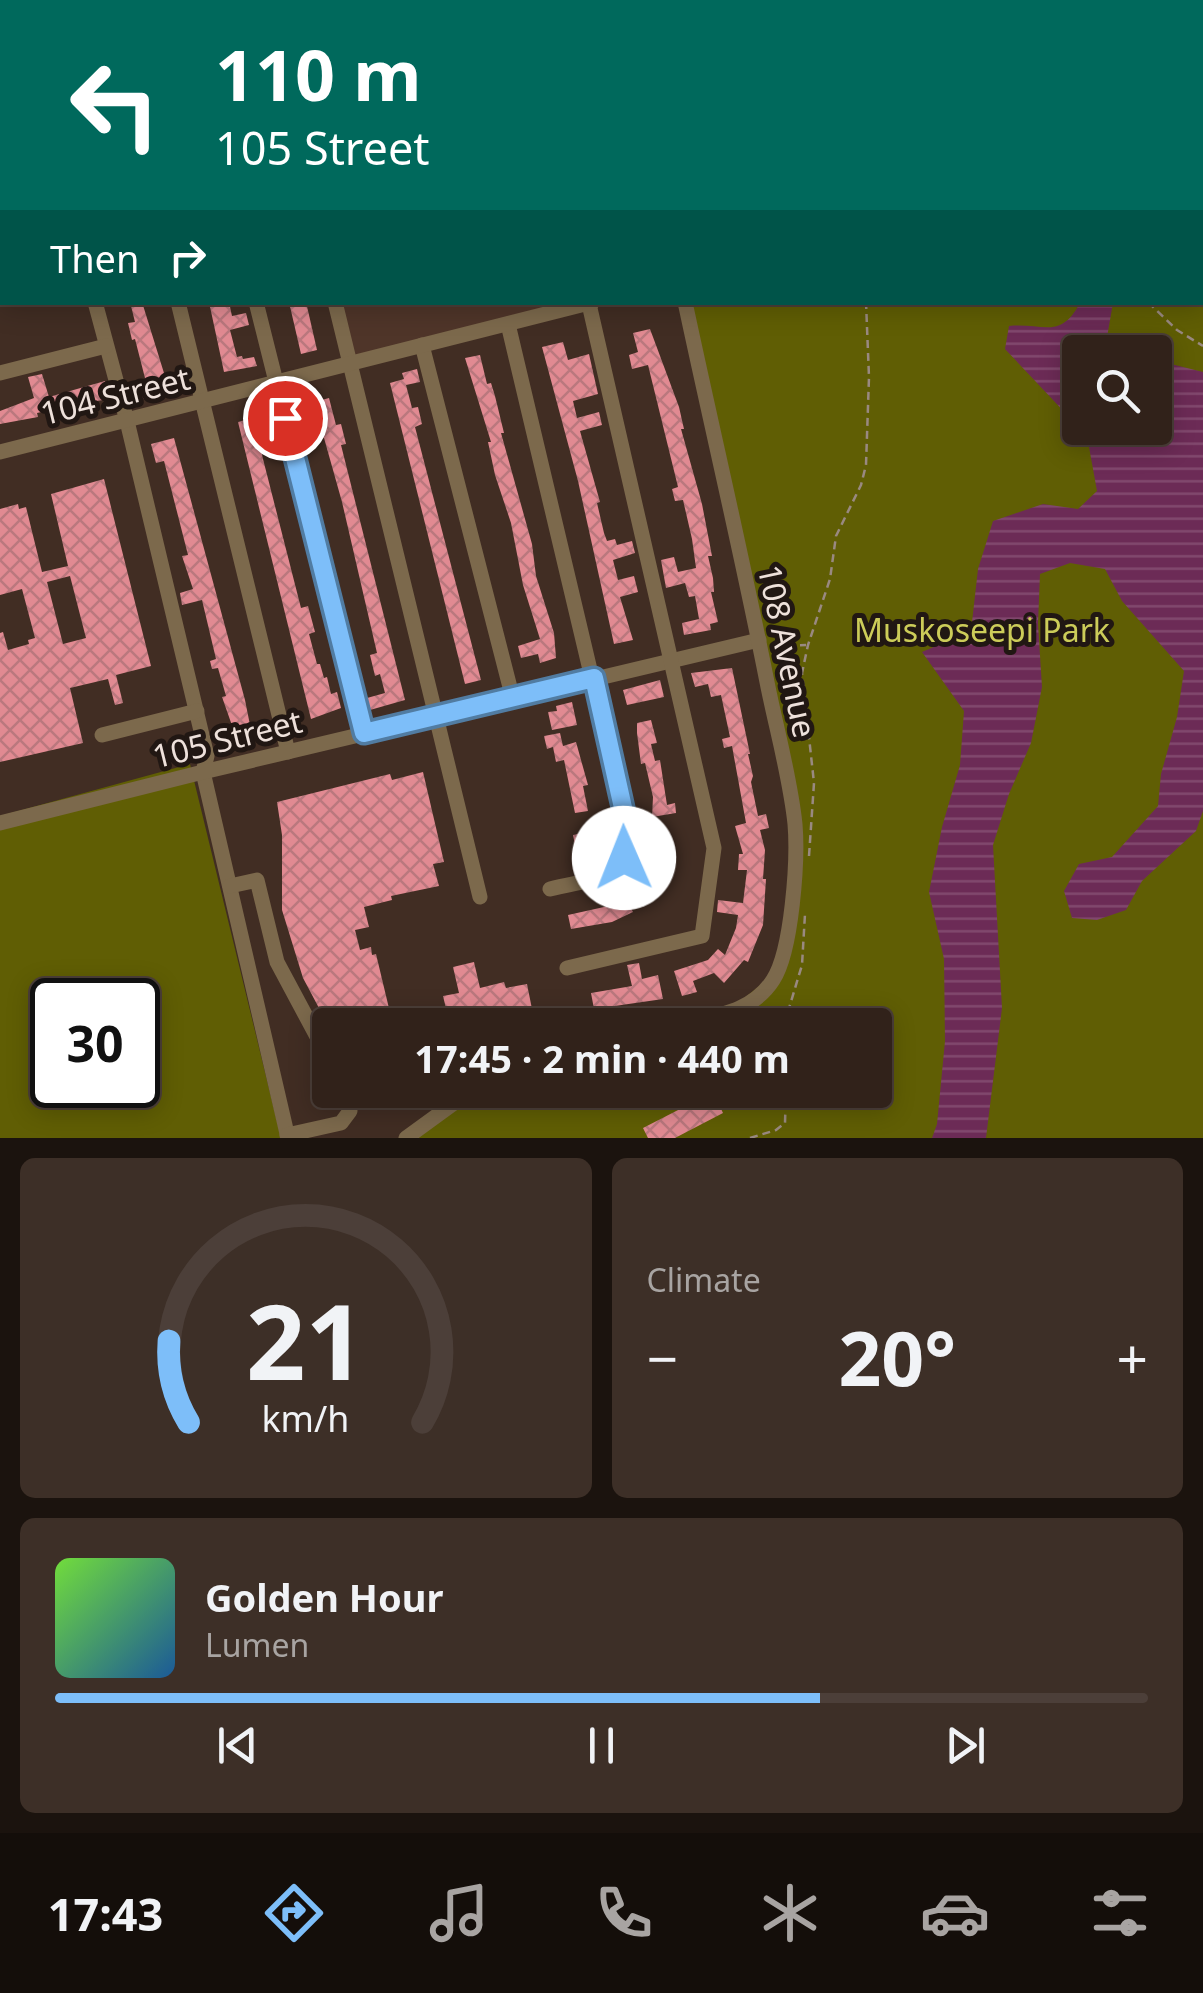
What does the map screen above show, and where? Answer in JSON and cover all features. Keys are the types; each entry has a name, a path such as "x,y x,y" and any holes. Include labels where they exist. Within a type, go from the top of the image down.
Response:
{"street":[{"path":"96,305 207,756 203,772 288,1136 341,1123 349,1108"},
{"path":"179,305 288,752"},
{"path":"257,305 364,733"},
{"path":"336,305 480,896"},
{"name":"104 Street","path":"0,452 583,305"},
{"path":"567,968 702,936 714,848 591,305"},
{"name":"108 Avenue","path":"686,305 760,644 795,838 783,958 774,979 741,1008"},
{"path":"508,324 628,830 624,858 610,873 550,889"},
{"path":"422,345 513,699"},
{"path":"0,372 106,346"},
{"name":"105 Street","path":"0,823 670,660 760,644"},
{"path":"102,735 196,712"},
{"path":"230,886 257,880 277,962 312,1027"},
{"path":"406,1138 447,1108"}],"path":[{"path":"808,868 814,783 802,673 830,578 836,536 861,485 866,465 866,305"},
{"path":"1151,305 1177,330 1203,346"},
{"path":"760,644 808,645"},
{"path":"789,1008 802,965 806,900"},
{"path":"750,1138 785,1123 785,1108"}],"shaded area":[{"path":"336,305 585,305 350,364"},
{"path":"1079,305 1113,305 1107,335 1062,335 1062,409 1005,349 1009,326 1050,327 1065,322"},
{"path":"1172,364 1203,372 1203,811 1196,831 1142,881 1126,910 1097,920 1072,918 1064,891 1079,864 1112,857 1158,806 1161,774 1177,717 1184,671 1122,601 1105,569 1070,563 1040,574 1042,687 1031,743 993,845 1002,1008 986,1138 932,1138 937,1124 945,1041 944,959 929,892 960,765 964,711 922,652 971,631 978,569 993,521 1043,504 1078,509 1097,491 1089,445 1172,445"}],"green space":[{"name":"Muskoseepi Park","path":"683,305 1203,305 1203,1138 400,1138 435,1108 892,1108 892,1008 732,1008 773,975 783,937 795,810"},
{"path":"190,764 281,1138 0,1138 0,816"}],"building":[{"path":"131,305 143,305 168,386 147,391 149,397 138,400 134,385 146,382 128,323 135,322"},
{"path":"210,305 230,305 232,316 246,313 249,325 230,330 237,357 254,357 257,366 224,372"},
{"path":"290,305 307,305 317,350 301,354"},
{"path":"650,329 679,407 712,556 708,556 713,578 711,592 718,622 710,624 711,630 684,635 682,623 699,619 695,596 689,597 685,583 666,588 661,560 674,557 678,572 696,568 692,539 683,500 675,501 672,489 678,487 648,365 632,369 629,355 638,352 633,333"},
{"path":"563,342 568,360 589,354 598,394 573,401 577,418 599,412 602,425 580,431 600,502 597,503 604,533 607,541 615,539 617,545 632,541 635,553 613,560 618,580 634,576 638,592 620,597 633,640 614,644 578,481 542,347"},
{"path":"480,355 487,384 491,383 495,396 501,433 532,544 536,576 554,633 556,658 540,663 538,654 521,658 518,646 540,639 495,475 491,442 465,358"},
{"path":"417,369 420,382 406,385 412,408 418,407 422,424 415,427 481,680 465,684 390,383 404,379 402,373"},
{"path":"42,374 49,397 105,381 109,399 0,424 0,411 34,398 28,377"},
{"path":"329,398 336,425 341,424 346,444 341,445 405,700 370,710 367,698 385,693 380,674 375,676 370,655 377,653 342,502 324,438 303,443 300,430 314,427 307,404"},
{"path":"260,416 264,433 258,434 263,459 301,608 308,606 315,632 309,634 317,664 327,677 331,694 337,692 341,708 311,719 238,422"},
{"path":"174,438 245,700 251,730 235,734 222,697 226,696 218,668 212,669 210,661 216,659 202,600 182,605 180,593 193,589 182,556 188,555 164,461 156,463 151,444"},
{"path":"104,479 151,666 116,675 123,703 115,705 108,679 70,688 83,743 0,762 0,633 3,632 8,650 29,644 28,640 35,638 22,589 0,595 0,509 18,504 19,509 26,507 42,572 68,566 51,494","holes":["70,576 86,638 63,644 47,582"]},
{"path":"732,668 758,816 766,814 769,828 760,830 766,879 763,925 748,962 744,960 724,983 714,973 693,981 697,992 682,996 674,971 708,960 718,949 725,955 736,928 738,915 717,912 718,900 743,903 747,870 738,870 739,854 743,854 735,826 746,823 732,746 724,748 722,739 730,737 721,695 711,697 708,684 695,687 691,673"},
{"path":"660,680 664,697 627,705 623,690"},
{"path":"572,702 577,725 552,730 548,712"},
{"path":"651,720 657,743 651,744 655,761 660,760 667,805 675,803 676,813 652,817 653,797 645,763 641,764 637,733 637,723"},
{"path":"560,733 563,746 576,742 588,785 583,786 588,811 575,813 564,760 556,762 553,747 547,749 544,736"},
{"path":"423,772 444,862 433,864 439,886 391,896 392,900 364,907 369,927 355,930 360,950 371,947 372,955 376,954 389,1008 319,1008 303,978 282,910 282,835 277,802 390,774 392,780"},
{"path":"597,830 601,849 577,855 573,835"},
{"path":"625,897 633,912 612,922 571,929 568,915 604,907"},
{"path":"474,962 480,988 504,982 506,988 527,984 532,1008 446,1008 443,996 459,993 453,967"},
{"path":"639,963 642,979 658,975 663,999 594,1008 591,993 632,986 627,965"},
{"path":"682,1108 721,1108 723,1113 675,1138 648,1138 643,1128"}],"route":[{"path":"285,418 364,733 594,678 628,830 624,858"}]}
